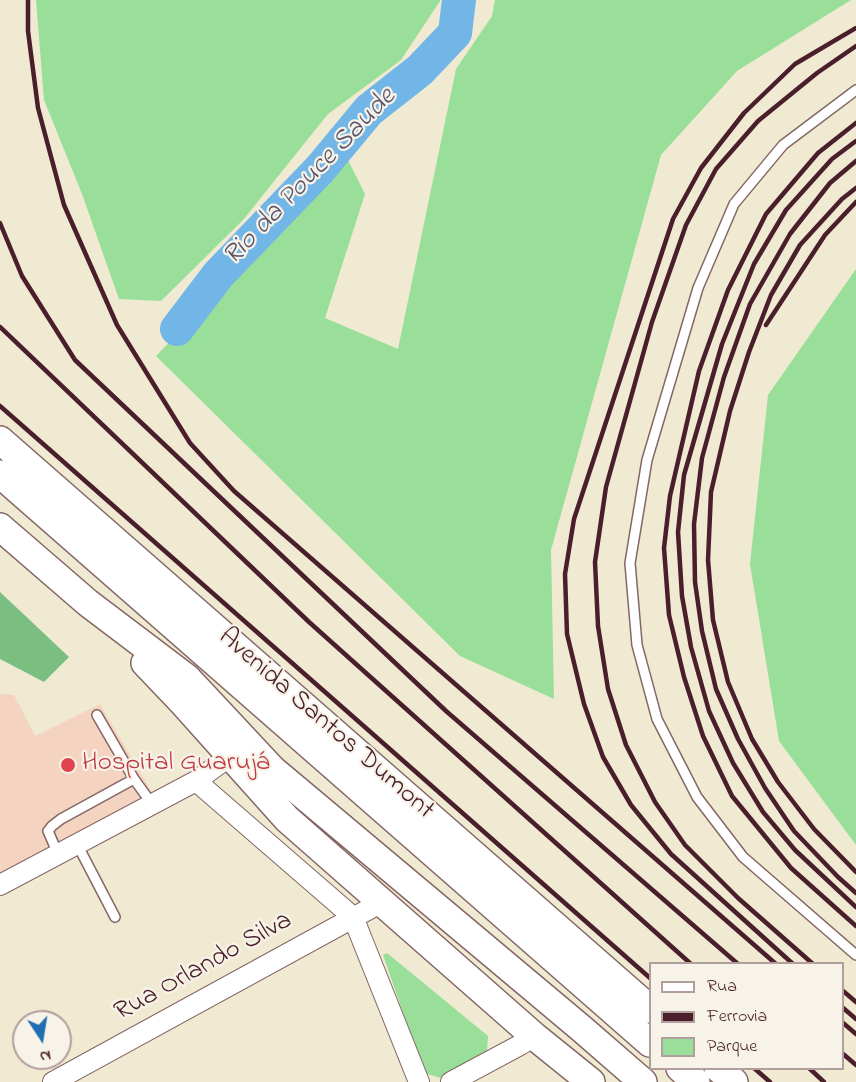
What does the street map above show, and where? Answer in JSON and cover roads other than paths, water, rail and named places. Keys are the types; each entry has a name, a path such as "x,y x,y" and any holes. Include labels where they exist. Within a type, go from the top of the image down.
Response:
{"main road":[{"name":"Avenida Santos Dumont","path":"0,440 649,1007"},
{"name":"Avenida Santos Dumont","path":"0,474 649,1040"},
{"name":"Avenida Santos Dumont","path":"0,527 88,603 187,678 287,819 534,1036 591,1082"},
{"name":"Avenida Santos Dumont","path":"239,750 272,769 643,1082"},
{"path":"534,1036 549,1027 582,1029"},
{"path":"682,1070 696,1082"},
{"path":"720,1070 734,1082"}],"street":[{"path":"0,885 196,781 239,750"},
{"path":"196,781 353,917 419,1082"},
{"name":"Rua Orlando Silva","path":"53,1082 382,902"},
{"path":"451,1082 520,1046 534,1036"}],"lane":[{"path":"856,90 783,145 734,204 698,288 647,460 630,563 637,645 654,708 697,797 743,857 856,955"},
{"path":"97,715 134,779 152,804"},
{"path":"58,854 48,831 52,826 134,779"},
{"path":"77,844 115,916"}],"waterway":[{"name":"Rio da Pouce Saude","path":"177,329 218,275 320,169 369,110 420,70 455,33 459,0"}],"railway":[{"path":"28,0 28,31 38,108 64,205 117,325 190,443 234,491 774,962"},
{"path":"791,962 671,854 631,805 603,757 584,704 567,634 565,574 574,519 673,219 701,168 744,113 795,64 856,28"},
{"path":"811,962 738,898 685,845 655,802 626,745 608,689 598,626 595,562 606,487 652,322 686,225 716,169 758,121 817,73 856,46"},
{"path":"856,123 818,153 766,214 728,290 699,371 670,496 664,548 669,615 684,677 703,736 732,796 791,868 856,926"},
{"path":"856,141 832,159 786,210 754,264 722,344 684,475 678,532 682,596 691,647 709,711 733,763 763,812 795,850 856,907"},
{"path":"856,161 830,183 790,234 750,304 724,377 702,458 694,524 695,582 702,631 716,689 738,739 765,788 794,831 856,893"},
{"path":"856,188 842,199 800,245 771,295 730,411 711,492 708,560 713,620 728,682 752,739 778,782 814,829 856,872"},
{"path":"766,325 825,235 856,202"},
{"path":"0,223 22,276 75,360 446,711 736,962"},
{"path":"0,327 309,622 689,962"},
{"path":"0,406 649,977"},
{"path":"844,992 856,1002"},
{"path":"844,1009 856,1019"},
{"path":"844,1024 856,1034"},
{"path":"844,1055 856,1065"},
{"path":"756,1070 770,1082"},
{"path":"811,1070 824,1082"}],"place":[{"name":"Hospital Guarujá","path":"68,765"}]}
